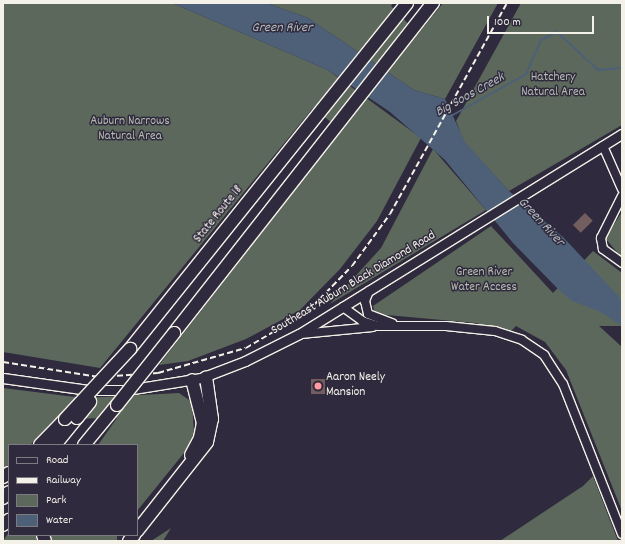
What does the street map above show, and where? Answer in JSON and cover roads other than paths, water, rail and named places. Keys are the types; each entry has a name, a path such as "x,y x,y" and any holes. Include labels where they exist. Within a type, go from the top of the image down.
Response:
{"highway":[{"path":"91,444 116,405 433,3"},
{"name":"State Route 18","path":"56,444 404,6"},
{"path":"41,444 130,349"},
{"path":"138,530 208,442 212,419 206,376"},
{"path":"138,520 200,438 202,414 192,380"},
{"path":"85,444 103,424"}],"main road":[{"name":"Southeast Auburn Black Diamond Road","path":"3,378 111,390 192,380 206,376 299,334 471,228 539,183 622,134"}],"street":[{"path":"603,146 622,189"},
{"path":"622,196 601,238 603,249 622,263"},
{"path":"369,291 365,302 368,314 375,319 414,326"},
{"path":"343,307 362,321 378,326"},
{"path":"299,334 378,326 414,326 496,331 522,340 544,355 563,384 622,534"}],"water":[{"name":"Green River","path":"172,3 267,3 308,18 414,90 445,99 465,142 509,191 563,237 622,300 622,326 601,312 572,301 559,290 513,243 445,160 390,112 328,70"}],"waterway":[{"name":"Big Soos Creek","path":"451,116 526,74 541,40 557,32 598,70 622,68"}],"railway":[{"path":"3,362 99,377 158,373 246,348 307,312 352,266 390,214 507,3"}],"place":[{"name":"Aaron Neely Mansion","path":"318,386"}],"park label":[{"name":"Hatchery Natural Area","path":"553,86"},
{"name":"Auburn Narrows Natural Area","path":"130,130"},
{"name":"Green River Water Access","path":"484,282"}]}
